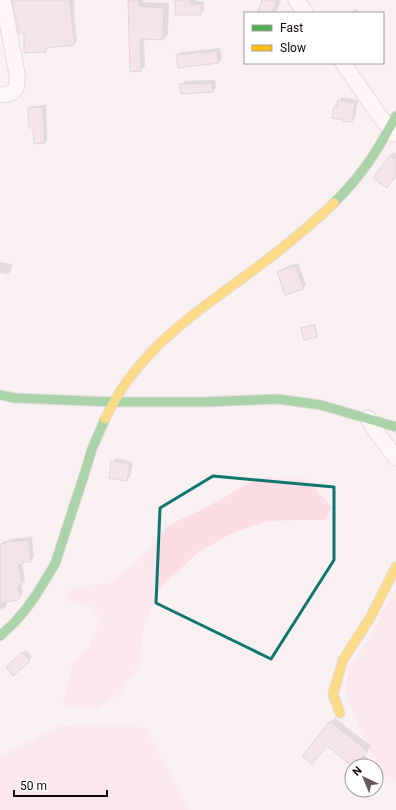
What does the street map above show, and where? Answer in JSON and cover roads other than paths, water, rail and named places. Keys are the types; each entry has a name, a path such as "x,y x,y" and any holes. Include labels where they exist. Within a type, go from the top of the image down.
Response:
{"street":[{"path":"0,95 10,94 16,89 18,84 3,0"},
{"path":"296,0 305,12"},
{"path":"0,636 16,621 36,596 54,564 96,440 113,402 131,375 149,354 173,331 275,254 330,207 363,169 394,127 344,64"},
{"path":"0,395 15,398 113,402 205,402 277,399 320,405 396,427"},
{"path":"368,418 396,458"},
{"path":"340,713 333,694 343,660 370,618 396,567"}]}
